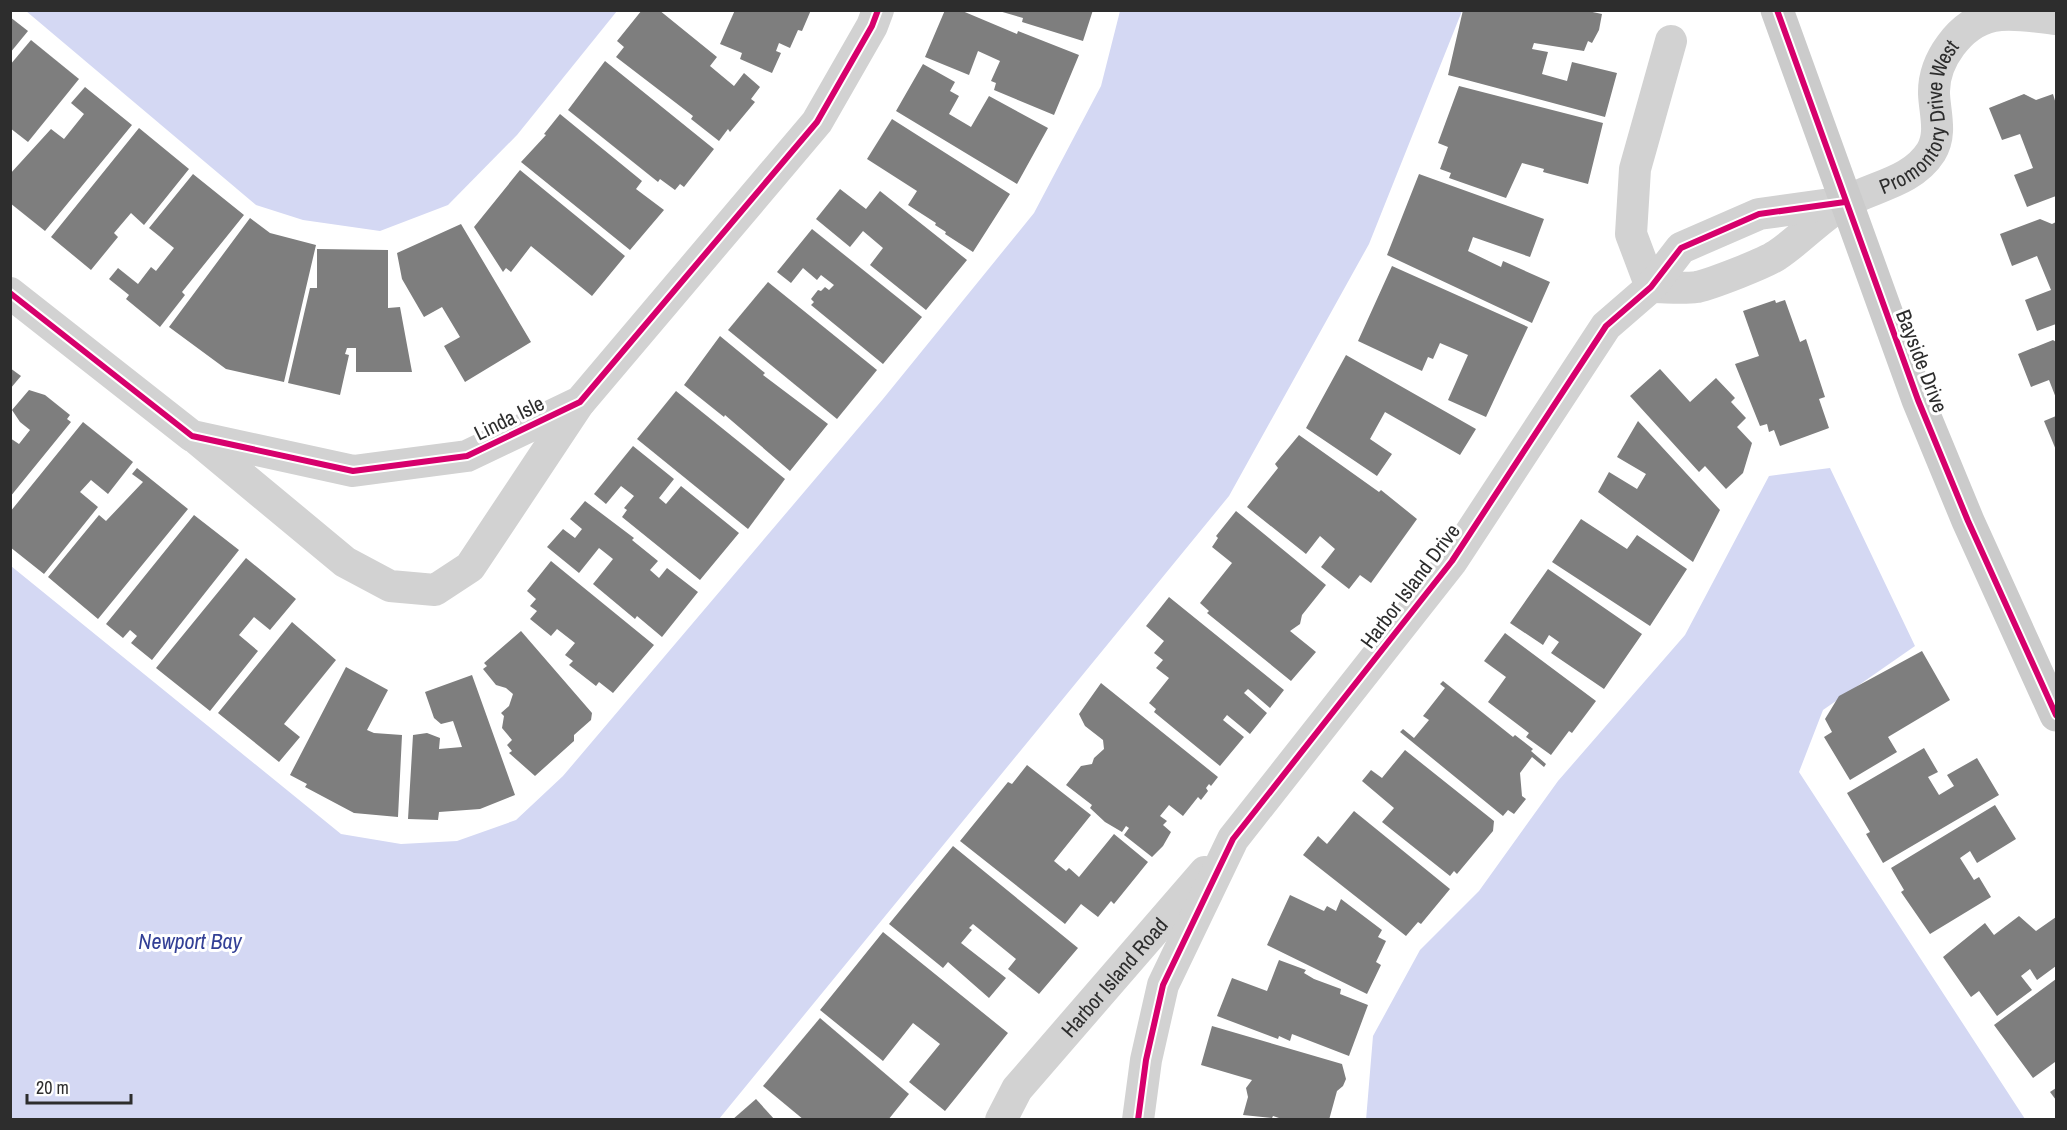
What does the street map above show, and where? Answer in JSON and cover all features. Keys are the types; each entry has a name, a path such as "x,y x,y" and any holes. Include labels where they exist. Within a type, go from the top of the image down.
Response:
{"main road":[{"name":"Bayside Drive","path":"1777,10 1918,400 1968,521 2056,715"}],"street":[{"name":"Linda Isle","path":"10,293 192,436 353,471 468,456 580,402 817,122 872,26 878,10"},
{"name":"Promontory Drive West","path":"1845,202 1903,177 1919,167 1932,151 1938,132 1934,92 1937,73 1946,51 1959,36 1972,25 1993,16 2056,19"},
{"path":"1671,41 1635,169 1631,234 1651,287 1698,286 1775,257 1845,202"},
{"name":"Harbor Island Drive","path":"1138,1119 1146,1060 1163,985 1233,839 1452,561 1606,326 1651,287 1681,248 1759,214 1845,202"},
{"path":"192,436 345,562 390,586 435,590 470,567 580,402"},
{"name":"Harbor Island Road","path":"1001,1119 1017,1089 1233,839"}],"water":[{"path":"26,11 617,11 517,135 448,205 380,231 303,220 256,205"},
{"name":"Newport Bay","path":"1120,11 1462,11 1369,244 1229,496 719,1119 11,1119 11,566 341,834 401,844 457,841 516,820 563,776 883,399 1034,213 1101,86"},
{"path":"1830,468 1915,646 1823,710 1799,772 2025,1119 1366,1120 1373,1036 1420,950 1479,891 1558,781 1685,635 1769,476"}],"building":[{"path":"642,10 659,10 717,57 710,66 734,86 744,73 760,87 751,99 755,102 730,132 728,129 719,141 691,119 693,116 616,57 624,47 617,41"},
{"path":"735,10 811,10 802,31 798,30 790,48 779,43 776,51 781,53 772,73 740,59 742,53 720,44"},
{"path":"945,10 960,10 1017,34 1018,31 1079,55 1054,115 994,90 996,83 991,81 1000,61 978,51 969,75 925,57"},
{"path":"1093,10 1083,41 1022,22 1023,18 999,11"},
{"path":"1463,10 1583,10 1602,14 1599,30 1592,43 1588,41 1584,51 1534,43 1532,49 1548,52 1542,74 1567,81 1572,62 1617,73 1605,117 1448,75"},
{"path":"10,17 28,31 10,53"},
{"path":"31,40 79,79 28,142 10,128 10,65"},
{"path":"605,61 714,149 684,187 680,184 675,190 660,179 658,182 568,110"},
{"path":"923,64 955,82 950,91 959,96 949,114 971,127 989,96 1048,128 1017,184 896,111"},
{"path":"1459,86 1603,123 1588,184 1543,172 1544,169 1522,163 1506,198 1449,178 1451,173 1440,169 1448,147 1438,143"},
{"path":"85,87 132,125 45,231 10,203 10,174 51,129 64,139 84,114 71,103"},
{"path":"2024,94 2036,100 2053,94 2056,104 2056,196 2027,207 2014,175 2033,168 2020,134 2002,140 1989,108"},
{"path":"560,114 642,181 636,189 664,210 630,250 521,162 546,135 544,134"},
{"path":"892,119 1010,194 973,252 945,234 946,232 935,225 936,223 908,205 917,191 867,159"},
{"path":"139,128 189,169 144,225 131,213 114,233 118,237 91,270 51,237"},
{"path":"520,170 625,256 592,296 531,246 511,272 506,268 503,272 474,227"},
{"path":"193,174 244,215 182,292 185,295 160,327 126,299 129,295 109,279 118,268 138,284 151,267 156,271 174,248 149,228"},
{"path":"1419,174 1544,219 1530,257 1473,237 1468,251 1501,267 1503,261 1550,282 1532,323 1387,255"},
{"path":"840,189 866,209 880,191 967,260 926,310 870,265 883,248 863,231 850,247 816,219"},
{"path":"250,218 270,233 316,245 284,382 226,369 169,327"},
{"path":"2040,219 2052,224 2056,222 2056,324 2037,331 2025,300 2051,290 2037,256 2012,266 2000,234"},
{"path":"461,224 531,342 465,382 444,346 460,337 442,307 424,317 402,279 397,253"},
{"path":"812,229 922,317 883,364 811,305 814,302 811,299 818,290 821,291 825,287 829,290 834,285 821,275 817,280 803,268 791,283 777,272"},
{"path":"317,249 388,250 388,308 400,307 412,372 356,372 356,348 347,348 345,354 349,355 340,395 288,383 310,288 317,288"},
{"path":"1392,266 1528,327 1486,417 1448,400 1468,355 1440,343 1433,359 1428,357 1422,371 1358,341"},
{"path":"768,282 877,370 837,419 728,330"},
{"path":"1775,300 1776,303 1785,300 1800,342 1806,339 1825,397 1819,399 1829,428 1780,446 1774,430 1769,432 1767,424 1760,426 1735,364 1759,356 1743,311"},
{"path":"720,336 765,373 763,375 828,424 790,471 725,415 724,417 684,385"},
{"path":"2053,340 2056,342 2056,398 2049,380 2031,387 2018,354"},
{"path":"1346,355 1476,429 1460,455 1385,412 1370,439 1392,454 1377,476 1306,428"},
{"path":"10,368 21,376 10,389"},
{"path":"1660,369 1690,402 1716,378 1735,398 1731,402 1746,418 1737,427 1752,443 1743,473 1726,489 1705,466 1699,472 1630,396"},
{"path":"29,390 45,395 70,415 67,419 71,422 10,497 10,438 19,444 30,430 20,422 12,410"},
{"path":"676,391 785,479 748,529 637,439"},
{"path":"2056,416 2056,450 2044,421"},
{"path":"1638,421 1720,510 1693,562 1598,492 1609,472 1637,489 1646,474 1617,457"},
{"path":"83,422 133,462 108,494 91,480 80,492 98,507 44,574 10,547 10,512"},
{"path":"1299,435 1379,492 1381,490 1417,519 1371,583 1360,575 1349,589 1321,567 1335,549 1320,536 1306,554 1247,507 1278,468 1275,464"},
{"path":"633,446 674,479 659,498 666,504 681,486 739,533 700,580 622,517 627,510 624,508 634,496 621,486 606,504 594,494"},
{"path":"137,468 188,509 98,619 48,577 99,515 106,521 143,482 132,474"},
{"path":"585,501 634,538 632,540 658,561 650,570 659,578 667,568 698,592 662,637 637,616 635,619 593,584 613,559 599,548 579,573 547,547 563,529 575,538 582,529 570,519"},
{"path":"1236,511 1326,585 1302,615 1300,624 1290,631 1316,652 1291,681 1207,613 1209,611 1200,603 1232,563 1212,547 1218,538 1216,536"},
{"path":"194,515 239,550 152,660 131,643 137,636 130,630 123,638 106,624"},
{"path":"1581,519 1627,549 1637,535 1687,569 1650,626 1552,562"},
{"path":"246,558 296,599 270,630 254,617 239,635 258,651 210,711 156,668"},
{"path":"551,561 654,645 613,693 599,682 596,686 569,665 573,661 565,655 575,643 557,629 551,636 530,619 537,611 530,606 536,599 527,591"},
{"path":"1548,569 1642,634 1604,689 1551,653 1559,642 1549,635 1543,645 1510,623"},
{"path":"1169,597 1284,690 1270,708 1248,689 1244,693 1267,713 1250,734 1227,715 1223,720 1244,737 1220,766 1154,712 1156,709 1149,703 1169,678 1156,668 1163,660 1154,653 1164,641 1146,626"},
{"path":"292,622 336,660 284,724 300,737 279,762 218,713"},
{"path":"521,631 592,713 591,720 574,735 574,741 535,776 509,753 512,751 507,745 512,740 502,728 504,716 501,713 509,706 513,694 506,688 496,685 483,669 487,666 484,663"},
{"path":"1505,633 1596,701 1572,733 1569,731 1551,755 1526,737 1529,733 1488,702 1506,677 1484,661"},
{"path":"1922,651 1950,700 1888,737 1897,752 1850,780 1824,737 1832,732 1825,719 1839,696"},
{"path":"346,667 388,690 367,730 374,733 402,735 398,817 354,813 305,787 307,784 290,775"},
{"path":"472,675 515,795 480,809 439,812 438,820 408,819 413,735 427,733 440,738 439,749 462,747 453,721 441,724 434,718 425,692"},
{"path":"1443,681 1513,737 1515,735 1533,749 1531,751 1546,764 1544,767 1532,757 1520,773 1522,796 1526,799 1514,814 1508,810 1503,816 1400,732 1403,729 1414,738 1429,720 1423,716 1445,688 1440,684"},
{"path":"1101,683 1218,777 1211,786 1209,784 1206,788 1208,791 1201,800 1198,797 1183,816 1169,805 1160,816 1167,821 1163,825 1171,832 1163,846 1152,857 1124,835 1129,828 1126,826 1122,832 1105,822 1090,808 1092,805 1066,785 1081,766 1092,764 1094,758 1104,749 1103,740 1085,726 1079,714"},
{"path":"1924,748 1938,772 1928,777 1939,795 1954,786 1947,775 1977,758 1999,795 1883,863 1866,834 1870,832 1847,793"},
{"path":"1405,750 1494,821 1493,831 1457,874 1454,871 1450,876 1382,822 1394,808 1362,781 1371,770 1382,778"},
{"path":"1027,765 1091,815 1054,861 1066,871 1069,868 1079,877 1114,834 1148,862 1114,904 1111,901 1098,917 1081,904 1065,924 960,841 1008,782 1012,784"},
{"path":"1995,805 2016,839 1977,863 1970,851 1960,858 1974,880 1979,877 1991,897 1930,934 1901,892 1904,890 1891,868"},
{"path":"1354,811 1450,889 1421,924 1418,922 1406,936 1303,855 1318,836 1327,844"},
{"path":"953,846 1078,948 1039,994 1008,969 1016,959 973,924 969,928 972,930 961,943 1006,978 989,998 948,962 943,968 889,924"},
{"path":"1290,895 1324,911 1327,906 1336,911 1341,899 1382,930 1378,937 1386,941 1376,962 1381,965 1367,994 1267,945"},
{"path":"2019,916 2036,931 2056,917 2056,966 2037,980 2030,969 2021,976 2032,990 1997,1016 1979,991 1971,997 1943,957 1985,923 1994,935"},
{"path":"883,932 1008,1033 945,1111 909,1082 940,1044 913,1023 883,1061 820,1010"},
{"path":"1279,960 1306,970 1304,973 1314,979 1341,989 1340,994 1368,1005 1349,1056 1292,1034 1290,1041 1279,1036 1278,1039 1217,1016 1232,978 1267,991"},
{"path":"2056,979 2056,1064 2055,1062 2033,1078 1994,1025"},
{"path":"820,1018 909,1094 888,1120 804,1120 763,1086"},
{"path":"1212,1026 1342,1064 1346,1079 1337,1091 1329,1120 1285,1120 1273,1116 1272,1118 1243,1115 1248,1097 1246,1088 1252,1080 1201,1065"},
{"path":"2056,1088 2056,1100 2050,1092"},
{"path":"756,1099 775,1120 732,1120"}],"cycle path":[{"path":"10,293 192,436 353,471 467,456 580,402 817,122 872,26 878,10"},
{"path":"1777,10 1918,400 1968,521 2056,715"},
{"path":"1138,1120 1146,1060 1163,985 1233,839 1452,561 1606,326 1651,287 1681,248 1759,214 1845,202"}]}
